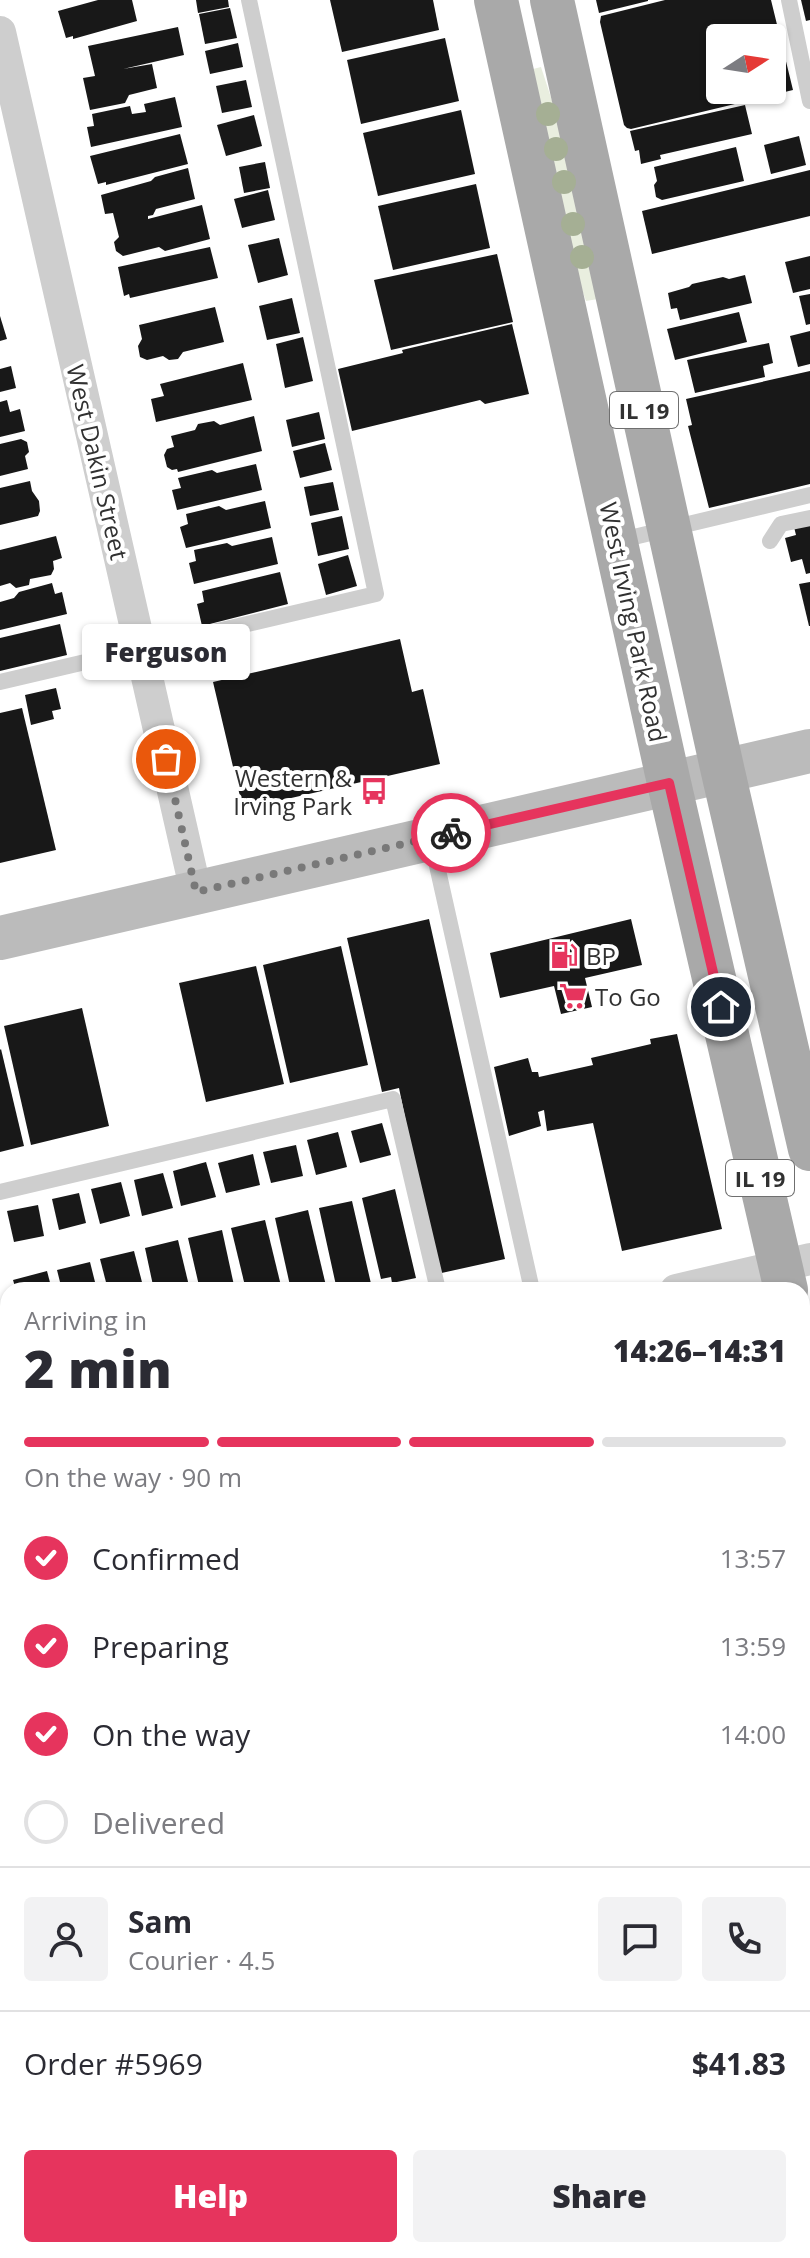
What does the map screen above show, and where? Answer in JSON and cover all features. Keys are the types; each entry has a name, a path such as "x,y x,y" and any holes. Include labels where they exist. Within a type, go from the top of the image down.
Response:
{"main road":[{"name":"West Irving Park Road","path":"496,0 669,783 792,1271"},
{"name":"IL 19","path":"552,0 810,1149"},
{"path":"0,938 810,751"}],"street":[{"name":"West Dakin Street","path":"0,32 196,892"},
{"path":"725,1282 792,1271"}],"lane":[{"path":"0,682 376,594 249,0"},
{"path":"789,0 810,101"},
{"path":"615,541 810,495"},
{"path":"770,541 781,524 810,518"},
{"path":"431,838 530,1282"},
{"path":"0,1192 393,1099 436,1282"}],"shaded area":[{"path":"541,67 559,122 598,299 586,301 570,256 529,70"}],"building":[{"path":"98,0 132,0 137,21 73,39 73,36 66,38 58,11"},
{"path":"196,0 228,0 229,7 198,13"},
{"path":"330,0 433,0 439,30 342,52"},
{"path":"596,0 648,0 648,1 599,13"},
{"path":"665,0 771,0 777,24 706,24 706,104 735,104 631,129 624,125 601,16"},
{"path":"801,0 810,0 810,20 806,21"},
{"path":"230,8 237,38 205,44 199,14"},
{"path":"178,27 184,55 123,69 152,64 157,88 129,95 125,103 90,110 83,78 95,76 88,46"},
{"path":"445,38 459,101 361,124 347,60"},
{"path":"238,43 243,67 210,74 205,51"},
{"path":"786,61 793,90 786,92"},
{"path":"246,80 252,107 222,113 216,86"},
{"path":"175,97 182,127 91,147 87,127 94,126 92,114 130,106 132,114 146,112 144,104"},
{"path":"745,105 752,134 660,155 661,159 641,164 639,150 635,151 630,131"},
{"path":"461,110 475,174 378,196 363,133"},
{"path":"254,115 262,146 226,156 217,125"},
{"path":"180,134 188,164 106,185 106,182 98,184 90,156"},
{"path":"799,136 806,165 771,174 764,145"},
{"path":"736,147 744,181 662,200 656,197 654,167"},
{"path":"265,162 270,188 244,193 239,167"},
{"path":"188,168 195,199 156,209 148,219 202,205 210,239 165,251 159,247 123,256 116,251 114,242 119,237 113,213 105,214 101,195"},
{"path":"810,170 810,216 652,254 642,211"},
{"path":"476,184 490,248 393,270 378,206"},
{"path":"268,190 275,220 242,228 234,199"},
{"path":"279,238 288,275 258,283 248,245"},
{"path":"210,247 218,278 130,298 129,294 124,296 118,267"},
{"path":"497,254 513,322 391,350 374,280"},
{"path":"810,256 810,289 793,293 785,262"},
{"path":"745,275 752,303 680,320 677,308 671,309 668,293 692,284"},
{"path":"810,294 810,324 806,325 799,296"},
{"path":"292,298 300,333 267,340 259,306"},
{"path":"215,307 224,342 183,352 178,359 169,360 163,356 147,360 140,357 138,346 142,339 139,325"},
{"path":"739,312 747,342 675,360 667,329"},
{"path":"0,316 7,339 0,341"},
{"path":"512,324 529,394 485,404 480,400 352,431 338,369"},
{"path":"810,331 810,364 798,367 790,336"},
{"path":"303,337 313,381 285,388 276,344"},
{"path":"769,343 773,363 763,366 765,377 695,393 687,360"},
{"path":"243,363 252,400 156,422 151,399 164,396 160,384"},
{"path":"11,366 16,388 0,392 0,369"},
{"path":"810,371 810,484 709,508 688,426 692,425 686,399"},
{"path":"7,400 10,412 20,409 25,431 0,437 0,402"},
{"path":"319,412 325,439 292,447 286,420"},
{"path":"254,416 262,451 178,472 167,467 164,455 167,449 174,447 171,436 195,430 198,424 214,421 220,425"},
{"path":"21,439 27,442 29,452 25,456 28,469 0,476 0,444"},
{"path":"325,443 332,470 300,478 293,451"},
{"path":"256,464 262,490 177,510 172,490 181,488 178,478"},
{"path":"30,481 39,501 38,516 0,525 0,488"},
{"path":"333,482 339,510 310,516 304,487"},
{"path":"265,501 271,528 186,548 180,527 188,524 186,514 219,506 226,510"},
{"path":"342,516 349,549 318,556 311,523"},
{"path":"810,524 810,573 806,574 802,559 791,562 785,538 796,535 794,527"},
{"path":"56,536 62,558 53,561 51,575 30,579 29,585 16,588 10,583 0,586 0,550"},
{"path":"272,537 278,564 194,584 189,563 196,561 194,550"},
{"path":"348,555 357,586 326,595 318,564"},
{"path":"280,572 288,604 202,626 197,604 204,602 202,591"},
{"path":"810,582 810,626 809,626 799,584"},
{"path":"52,583 55,594 62,592 67,614 0,630 0,602 14,598 19,592"},
{"path":"60,624 67,655 0,671 0,638"},
{"path":"400,639 412,692 423,689 440,764 243,809 213,682"},
{"path":"56,688 61,709 52,711 54,719 31,725 25,695"},
{"path":"22,708 56,850 0,863 0,713"},
{"path":"429,919 505,1259 437,1274 399,1088 382,1092 347,938"},
{"path":"631,919 642,965 585,978 592,1007 561,1014 554,986 500,998 490,953"},
{"path":"341,946 368,1065 290,1083 263,965"},
{"path":"256,966 284,1084 206,1102 179,983"},
{"path":"82,1008 109,1126 31,1145 4,1026"},
{"path":"677,1034 722,1229 622,1251 593,1123 547,1131 544,1110 538,1112 541,1126 509,1136 494,1067 528,1058 532,1072 538,1072 539,1077 593,1065 591,1058 651,1044 650,1039"},
{"path":"0,1050 24,1146 0,1152"},
{"path":"382,1123 391,1155 360,1163 351,1131"},
{"path":"338,1132 347,1167 316,1175 307,1140"},
{"path":"296,1145 303,1176 271,1183 263,1152"},
{"path":"253,1154 260,1185 226,1193 218,1163"},
{"path":"206,1162 216,1197 181,1206 173,1171"},
{"path":"163,1173 173,1208 142,1216 134,1180"},
{"path":"121,1182 130,1216 100,1224 91,1189"},
{"path":"395,1189 416,1278 397,1282 392,1282 391,1277 381,1279 362,1198"},
{"path":"79,1193 86,1223 59,1230 52,1199"},
{"path":"352,1201 371,1282 335,1282 319,1208"},
{"path":"38,1205 44,1236 14,1242 7,1211"},
{"path":"308,1210 325,1282 289,1282 275,1218"},
{"path":"265,1220 280,1282 244,1282 231,1228"},
{"path":"222,1230 233,1282 198,1282 188,1238"},
{"path":"178,1240 188,1282 152,1282 145,1248"},
{"path":"134,1251 142,1282 106,1282 100,1259"},
{"path":"90,1262 95,1282 60,1282 57,1270"},
{"path":"47,1271 50,1282 14,1282"}],"way so far":[{"path":"166,759 196,892 451,833"}],"place":[{"name":"Ferguson","path":"166,759"},
{"name":"Western & Irving Park","path":"374,791"},
{"name":"BP","path":"564,955"},
{"name":"To Go","path":"573,996"}],"route":[{"path":"451,833 669,783 721,1007"}]}
